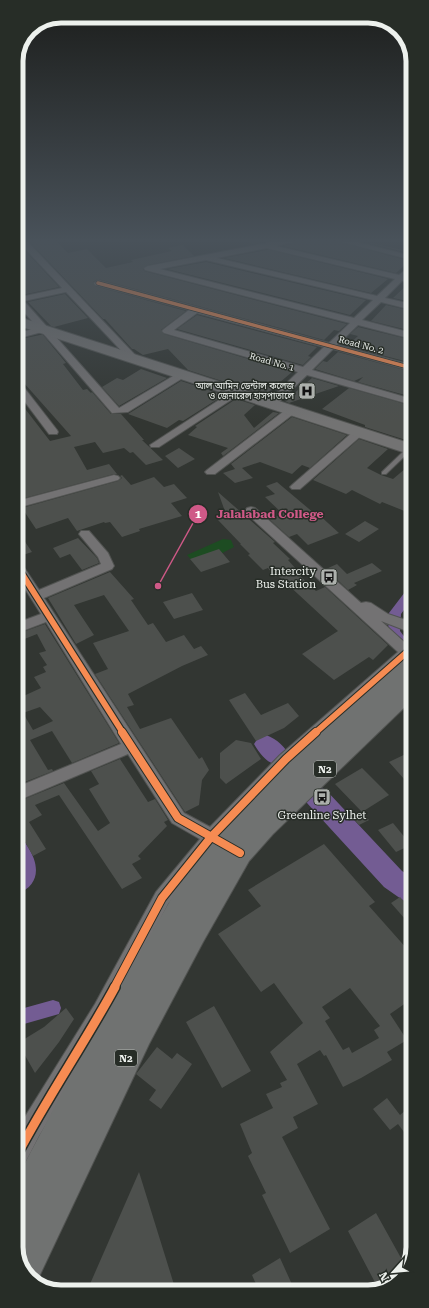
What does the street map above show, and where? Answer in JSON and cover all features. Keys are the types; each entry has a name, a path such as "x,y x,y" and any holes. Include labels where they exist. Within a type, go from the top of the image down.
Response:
{"highway":[{"name":"N2","path":"23,1203 108,1038 202,871 224,844 357,714 406,662"},
{"name":"N2","path":"27,1263 138,1033 193,933 224,844 264,826 406,693"}],"main road":[{"path":"23,322 406,447"}],"street":[{"path":"78,300 133,358"},
{"name":"Road No. 2","path":"159,300 406,366"},
{"path":"273,300 406,334"},
{"path":"272,404 378,300"},
{"path":"383,300 406,306"},
{"path":"23,306 116,411 124,410 183,374"},
{"name":"Road No. 1","path":"195,310 167,331 169,333 406,400"},
{"path":"23,334 44,329"},
{"path":"23,392 53,432"},
{"path":"155,445 236,392"},
{"path":"211,472 292,410"},
{"path":"296,487 358,433"},
{"path":"23,503 114,478"},
{"path":"251,511 406,654"},
{"path":"37,596 108,566 104,556 85,534"},
{"path":"301,557 311,562 340,589 383,617 406,625"},
{"path":"23,575 130,746 178,818 224,844 162,898 102,1011 23,1143"},
{"path":"23,626 49,616"},
{"path":"23,791 130,746"}],"lane":[{"path":"384,473 406,453"}],"green space":[{"path":"223,539 231,540 234,547 197,566 187,555"}],"building":[{"path":"37,300 71,300 88,318 54,327 51,326 28,302"},
{"path":"85,300 146,300 186,311 161,330 164,334 292,372 265,395 188,370 168,349 143,355 132,349 105,319 103,319"},
{"path":"176,300 255,300 347,324 339,331 334,330 324,340"},
{"path":"290,300 366,300 350,315"},
{"path":"386,305 406,310 406,330 371,321"},
{"path":"197,315 317,347 308,356 311,357 303,365 177,329"},
{"path":"358,327 406,339 406,361 347,346 358,336 350,334"},
{"path":"43,335 66,363 63,364 83,390 87,389 91,393 92,392 111,414 121,414 144,440 142,440 163,460 146,465 133,452 130,453 124,448 103,453 95,442 74,447 87,470 109,464 117,474 23,498 23,406 50,441 71,436 23,382 23,339"},
{"path":"338,352 406,370 406,395 358,382 363,377 354,381 315,369 323,361 327,362"},
{"path":"141,369 167,378 119,406 102,387 117,378 123,380"},
{"path":"312,378 339,386 289,403 285,401"},
{"path":"181,381 224,395 183,421 179,420 167,428 128,414"},
{"path":"349,388 406,404 406,440 365,427 365,425 322,409"},
{"path":"236,399 255,405 244,415 254,428 273,412 279,413 223,456 221,453 228,448 188,435 197,427 195,426"},
{"path":"292,417 347,435 310,468 302,465 292,474 260,462 242,468 253,478 235,483 223,473 235,469 231,464"},
{"path":"359,439 388,449 367,468 393,479 406,468 406,512 382,502 380,504 352,490 346,494 313,480"},
{"path":"179,448 195,459 178,468 165,456"},
{"path":"122,475 131,485 154,477 164,487 174,484 187,498 171,503 182,516 139,529 140,531 122,537 110,522 104,522 77,531 68,518 36,529 23,510 23,508 118,481 122,478 120,476"},
{"path":"277,482 315,514 317,513 339,533 308,545 297,534 289,537 269,519 283,514 265,497 275,494 266,486"},
{"path":"218,492 275,542 273,543 290,559 288,560 296,569 294,570 316,591 325,587 388,645 373,660 369,657 334,680 302,654 338,631 278,576 275,577 268,568 263,570 248,555 250,554 218,520 227,517"},
{"path":"365,521 379,529 359,542 345,534"},
{"path":"78,538 97,558 99,563 82,570 70,554 60,558 53,548"},
{"path":"23,539 32,552 23,555"},
{"path":"219,549 230,562 201,572 190,559"},
{"path":"372,563 382,571 354,583 357,585 348,590 326,569 337,564 347,574"},
{"path":"110,572 134,599 131,600 148,625 153,623 166,642 184,635 194,649 201,646 208,655 182,666 128,694 134,705 127,707 140,729 171,718 199,759 202,757 209,770 202,780 199,805 185,812 95,674 108,669 93,643 129,631 104,595 74,605 94,635 76,644 48,598"},
{"path":"192,593 203,610 174,619 163,602"},
{"path":"45,624 119,743 72,763 52,731 30,740 48,770 52,769 53,771 23,783 23,713 23,696 41,688 34,677 46,672 43,667 47,665 39,653 46,651 37,634 23,640 23,632","holes":["40,707 53,721 33,730 23,713"]},
{"path":"245,693 261,715 288,703 299,716 284,728 256,741 229,700"},
{"path":"236,740 251,743 261,759 226,784 220,778 220,753"},
{"path":"406,754 406,781 389,762"},
{"path":"120,759 148,802 155,799 168,820 164,822 167,826 138,856 141,859 132,864 142,878 122,889 59,795 35,805 42,815 29,822 46,849 33,856 23,838 23,800 64,783 98,831 110,823 89,789 99,784 91,771"},
{"path":"362,768 389,795 362,812 335,784"},
{"path":"363,813 369,820 359,825 353,818"},
{"path":"393,823 406,839 406,847 396,852 378,830"},
{"path":"324,844 375,902 369,906 406,948 406,1003 390,1014 406,1041 387,1052 392,1060 343,1087 326,1055 324,1056 320,1050 297,1064 318,1104 293,1117 298,1128 282,1137 330,1229 290,1253 262,1195 266,1193 248,1156 252,1153 240,1124 273,1108 266,1094 282,1087 280,1083 287,1080 270,1052 303,1023 274,983 261,992 218,934 261,906 248,890","holes":["350,988 380,1026 374,1030 379,1038 352,1053 349,1047 343,1050 325,1021 330,1018 322,1007"]},
{"path":"400,897 406,903 406,918 405,919 391,903"},
{"path":"214,1006 251,1071 222,1088 186,1022"},
{"path":"66,1008 74,1019 59,1042 35,1073 23,1052 23,1040 44,1027"},
{"path":"157,1047 172,1059 177,1053 192,1064 161,1109 149,1100 156,1090 136,1074"},
{"path":"387,1098 400,1115 406,1110 406,1135 398,1124 390,1130 373,1109"},
{"path":"139,1172 174,1285 90,1284"},
{"path":"376,1213 403,1261 395,1274 389,1279 376,1284 348,1231"},
{"path":"280,1258 292,1285 256,1285 252,1275"}],"waterway":[{"path":"406,599 395,613 394,632 406,647"},
{"path":"266,744 279,757"},
{"path":"316,796 393,879 406,888"},
{"path":"23,852 28,860 29,876 23,882"},
{"path":"23,1016 53,1008"}],"cycle path":[{"path":"161,300 406,366"},
{"path":"23,575 178,818 240,853"},
{"path":"23,1143 102,1011 162,898 211,837 286,759 406,653"}],"place":[{"name":"আল আমিন ডেন্টাল কলেজ ও জেনারেল হাসপাতালে","path":"307,391"},
{"name":"Intercity Bus Station","path":"329,577"},
{"name":"Jalalabad College","path":"158,586"},
{"name":"Greenline Sylhet","path":"322,797"}]}
